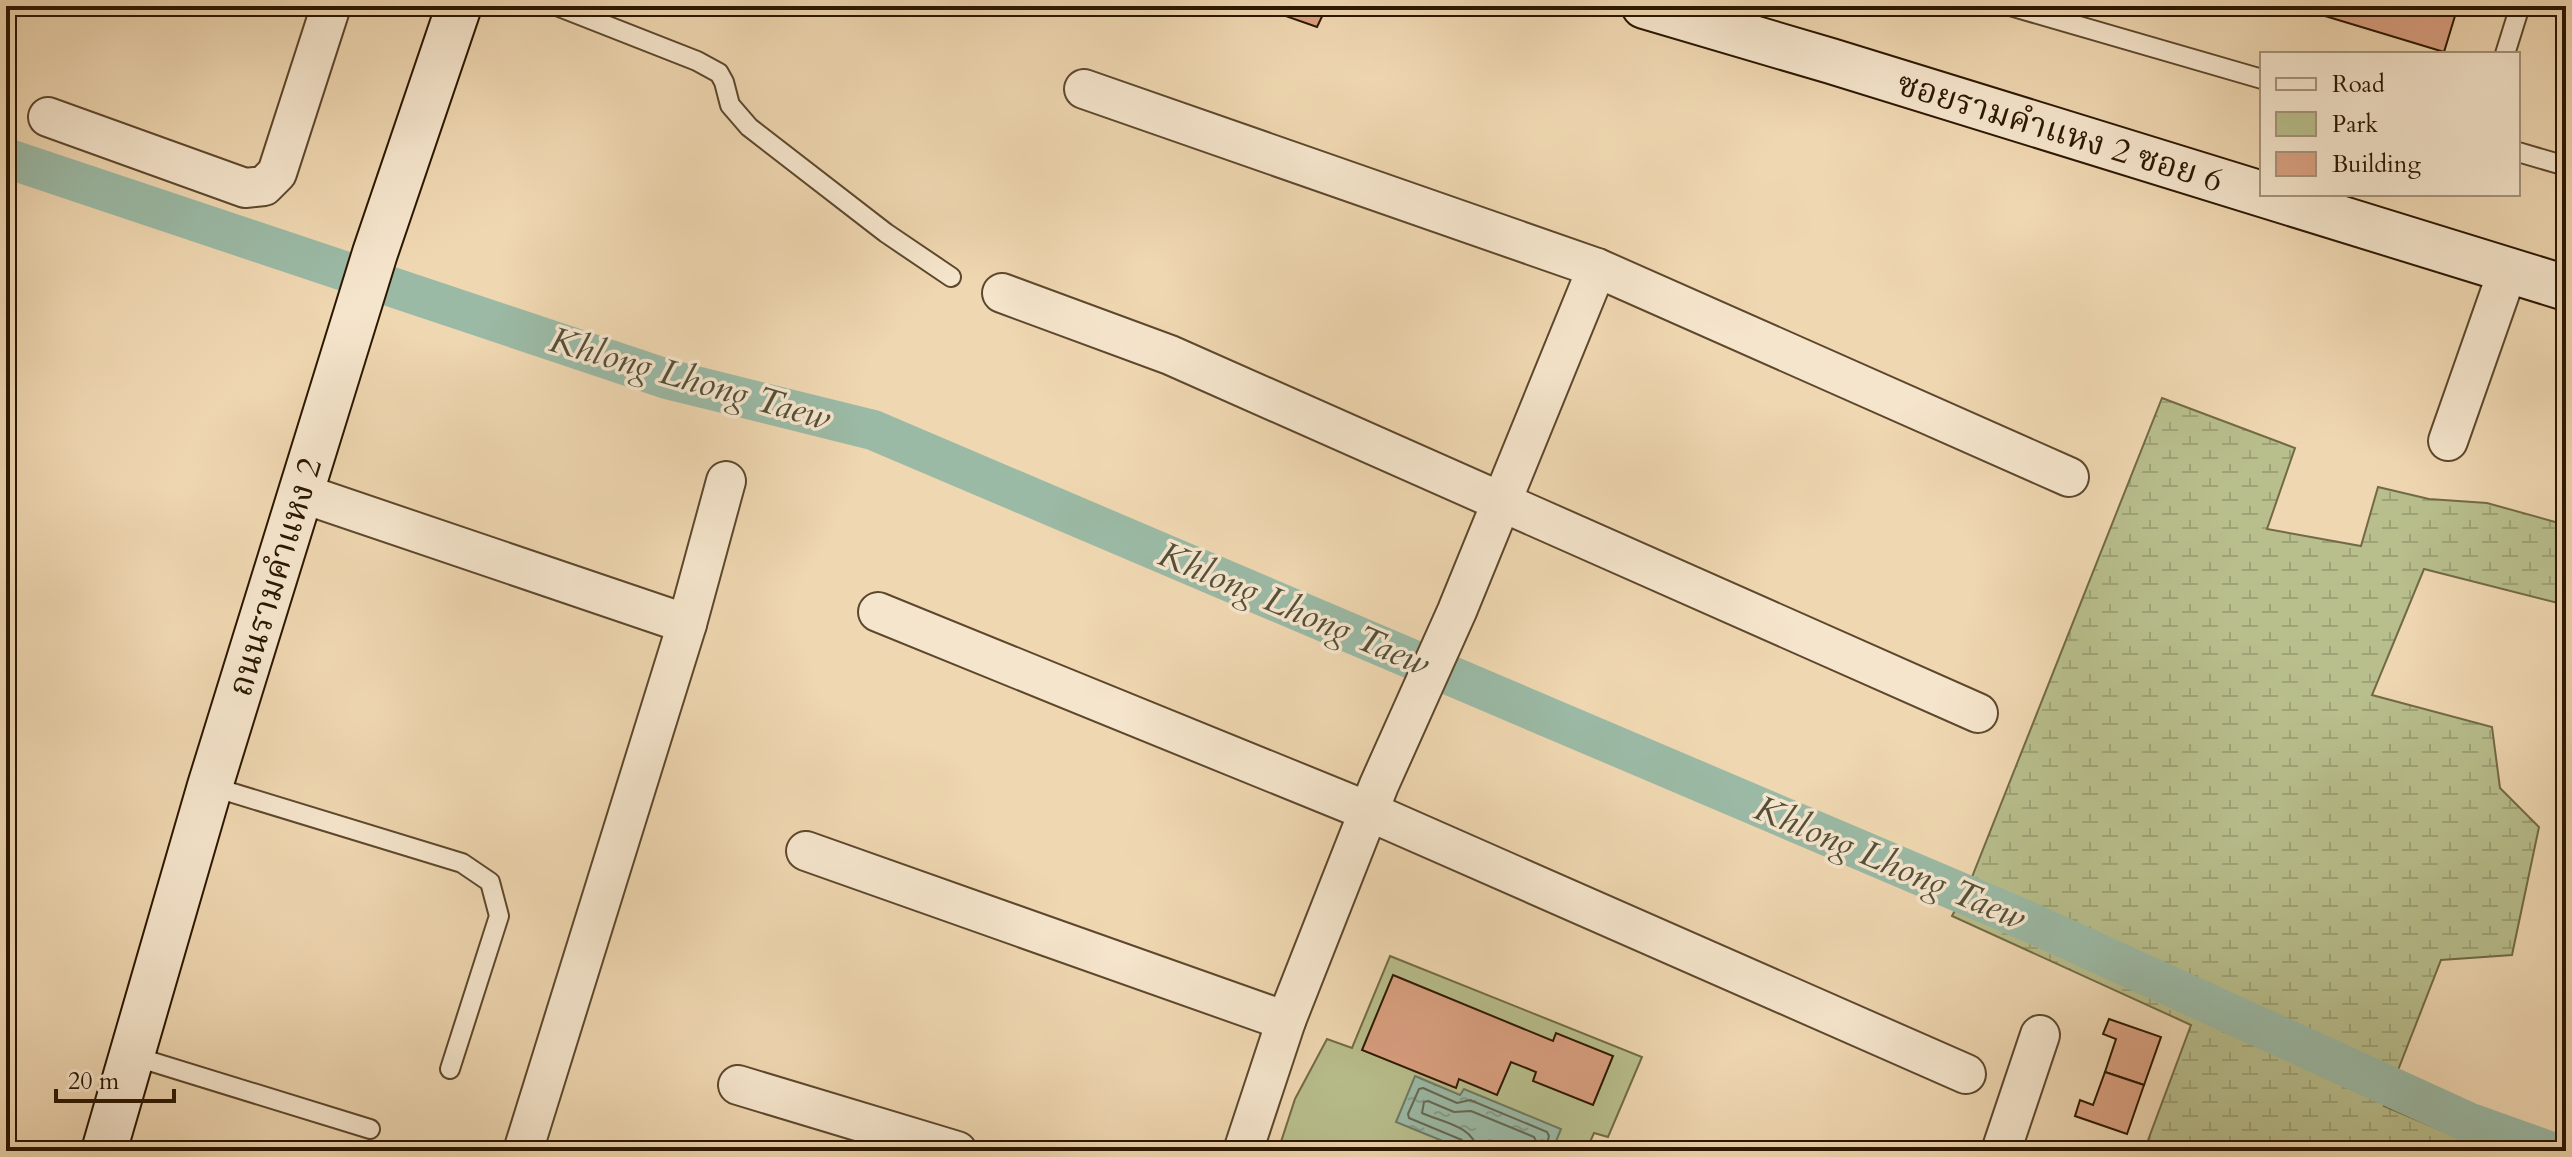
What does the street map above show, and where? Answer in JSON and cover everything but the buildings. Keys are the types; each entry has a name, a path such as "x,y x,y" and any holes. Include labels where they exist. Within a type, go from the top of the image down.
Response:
{"main road":[{"name":"ถนนรามคำแหง 2","path":"104,1151 210,786 375,253 459,6"},
{"name":"ซอยรามคำแหง 2 ซอย 6","path":"1644,6 2260,193"},
{"name":"ซอยรามคำแหง 2 ซอย 6","path":"2268,196 2566,288"}],"street":[{"path":"48,117 245,188 264,186 277,173 331,6"},
{"path":"1084,89 1597,268 2069,477"},
{"path":"1243,1151 1286,1021 1379,785 1457,611 1597,268"},
{"path":"2448,441 2508,270"},
{"path":"1002,293 1170,355 1978,713"},
{"path":"523,1151 687,624 726,481"},
{"path":"301,493 687,624"},
{"path":"878,612 1370,812 1966,1074"},
{"path":"806,851 1286,1021"},
{"path":"2001,1151 2040,1035"},
{"path":"738,1085 957,1151"}],"lane":[{"path":"557,6 697,61 719,73 730,105 749,127 886,233 951,277"},
{"path":"2010,6 2260,78"},
{"path":"2506,52 2520,6"},
{"path":"2520,153 2566,166"},
{"path":"210,786 462,863 490,882 499,916 450,1069"},
{"path":"133,1056 370,1129"}],"green space":[{"path":"2162,398 2295,448 2267,529 2361,546 2378,487 2429,499 2487,503 2566,525 2566,605 2424,569 2372,695 2492,727 2500,788 2539,827 2512,955 2441,960 2384,1106 2490,1151 2144,1151 2191,1025 1952,916 1970,882"},
{"path":"1390,956 1642,1057 1608,1137 1594,1133 1586,1151 1278,1151 1295,1099 1327,1039 1352,1048"}],"water":[{"path":"1415,1076 1460,1095 1464,1089 1561,1129 1552,1151 1467,1151 1396,1122"}],"waterway":[{"name":"Khlong Lhong Taew","path":"6,158 667,379 873,430 2025,920 2468,1122 2549,1151"}]}
